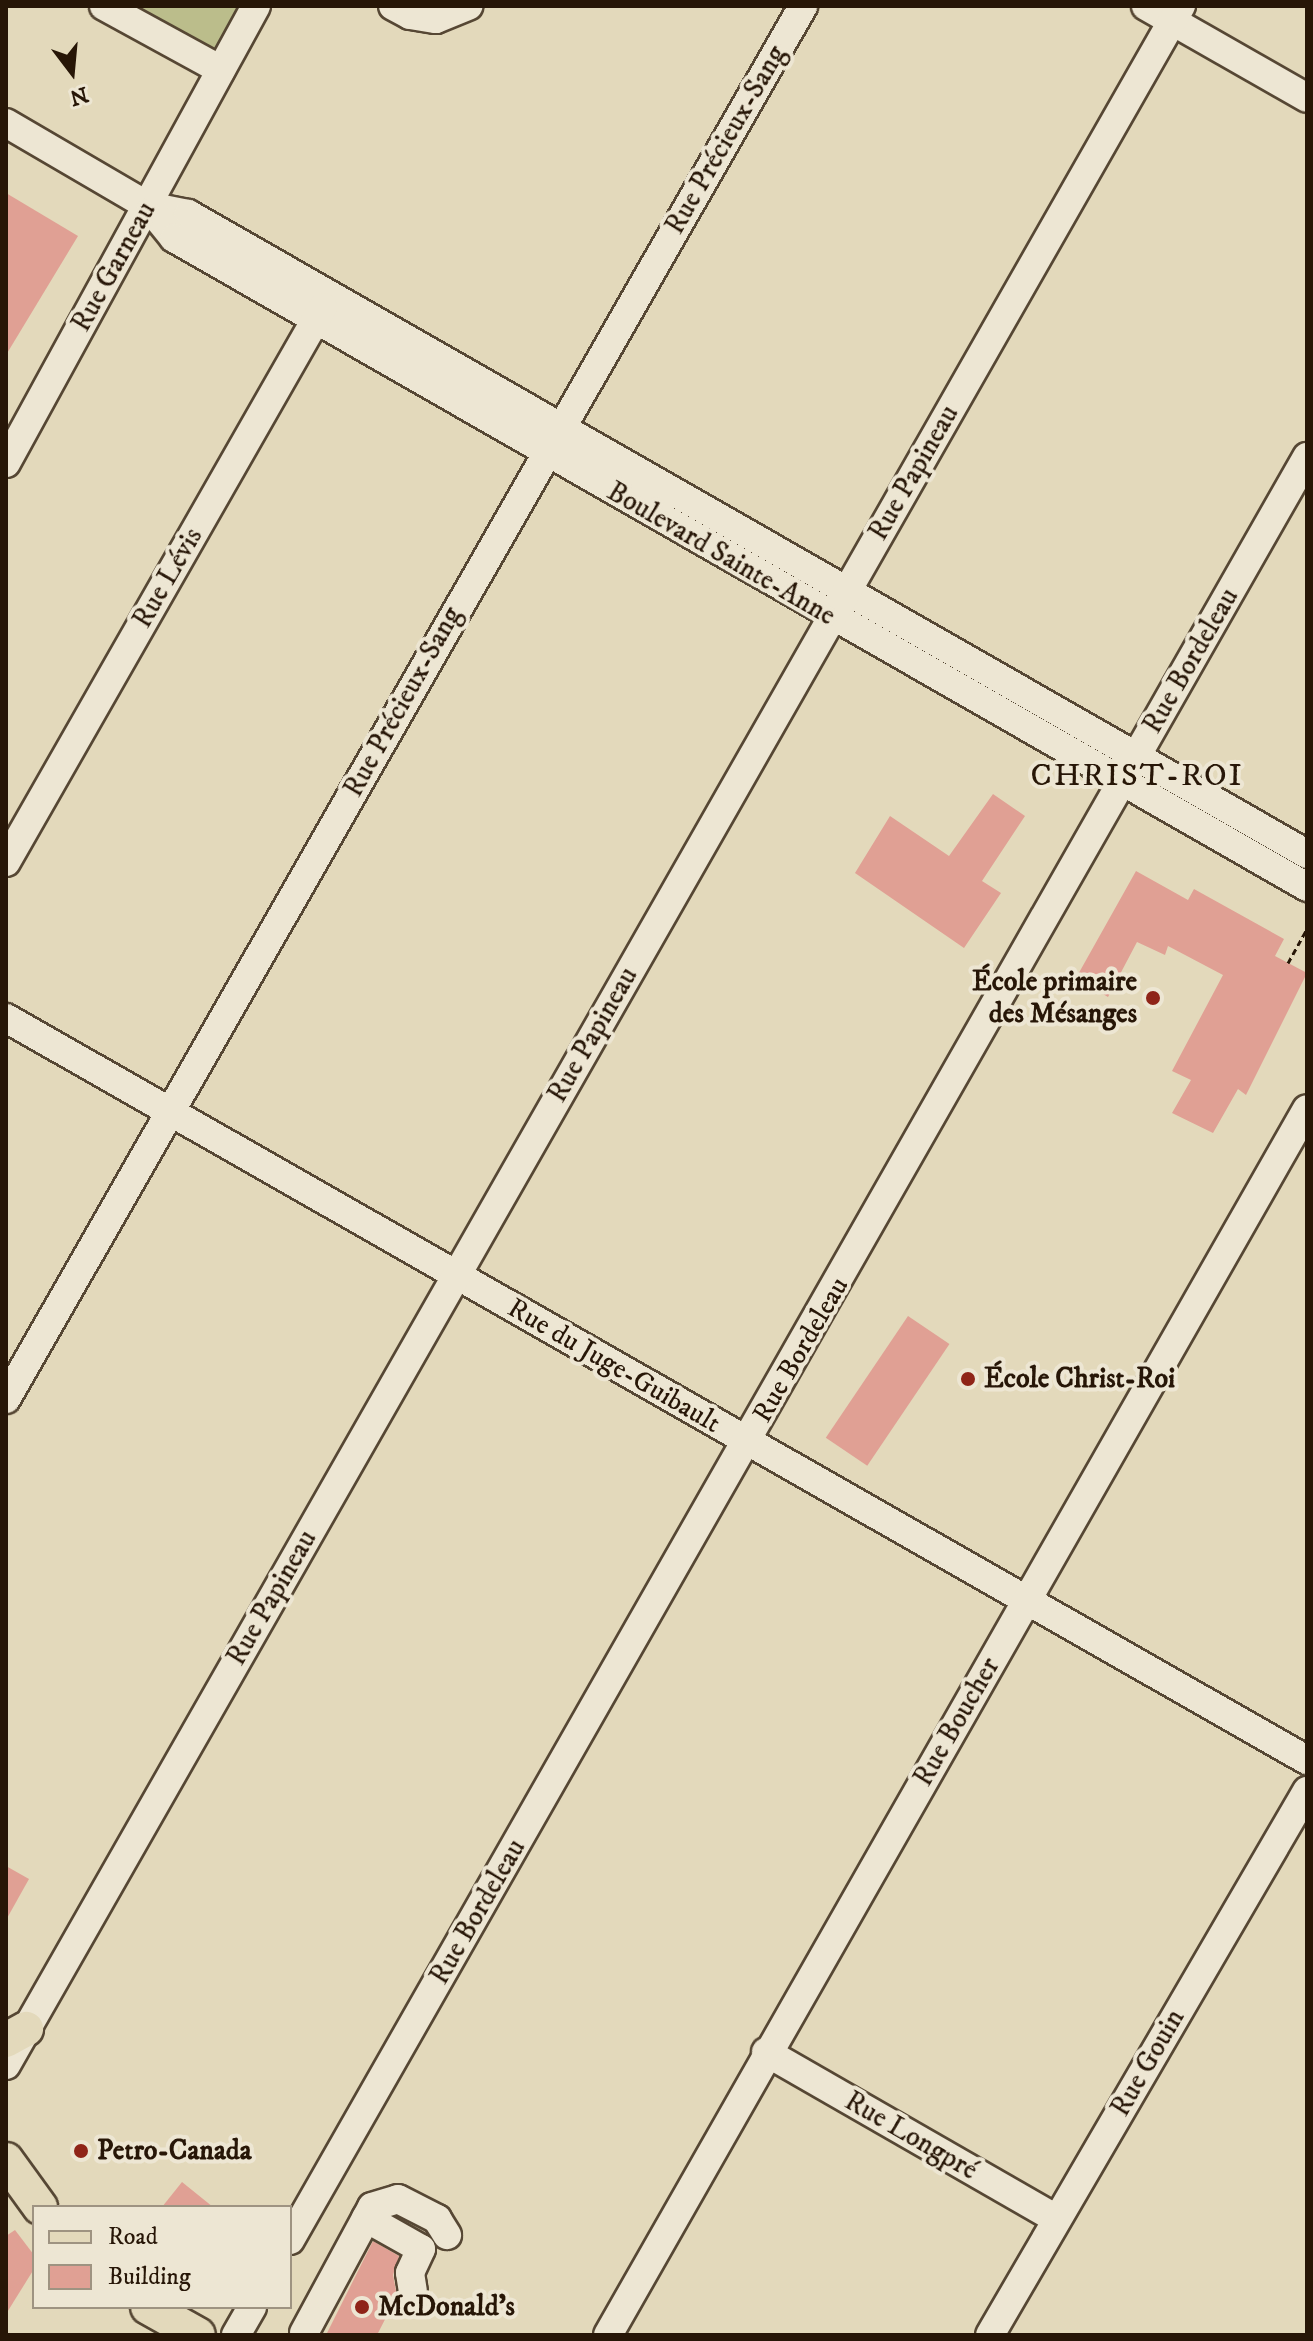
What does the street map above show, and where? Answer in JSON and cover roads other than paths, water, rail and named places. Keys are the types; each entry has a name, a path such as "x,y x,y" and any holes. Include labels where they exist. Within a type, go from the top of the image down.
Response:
{"main road":[{"path":"6,2160 39,2205"},
{"path":"6,2206 32,2216"},
{"path":"152,2309 198,2335"}],"street":[{"path":"104,6 221,70"},
{"name":"Rue Garneau","path":"10,444 148,206 256,6"},
{"path":"393,6 436,19 469,6"},
{"name":"Rue Précieux-Sang","path":"6,1399 559,426 803,6"},
{"path":"1146,6 1177,13 1307,98"},
{"name":"Rue Papineau","path":"6,2065 16,2035 456,1276 1177,13"},
{"name":"Boulevard Sainte-Anne","path":"6,123 148,206 188,214 1307,854"},
{"name":"Boulevard Sainte-Anne","path":"148,206 174,238 315,321 1121,784 1307,887"},
{"name":"Rue Lévis","path":"6,862 330,294"},
{"name":"Rue Bordeleau","path":"292,2237 748,1442 1307,457"},
{"name":"Rue du Juge-Guibault","path":"6,1018 1307,1760"},
{"name":"Rue Boucher","path":"608,2335 766,2052 1307,1109"},
{"name":"Rue Gouin","path":"990,2335 1307,1791"},
{"name":"Rue Longpré","path":"766,2052 1056,2219"},
{"path":"304,2333 375,2209 398,2199 437,2219 447,2235"},
{"path":"375,2209 421,2249 410,2273 413,2291"},
{"path":"236,2335 251,2309"}],"place":[{"name":"École primaire des Mésanges","path":"1153,998"},
{"name":"École Christ-Roi","path":"968,1379"},
{"name":"Petro-Canada","path":"81,2151"},
{"name":"McDonald's","path":"362,2307"}],"district":[{"name":"CHRIST-ROI","path":"1137,776"}]}
